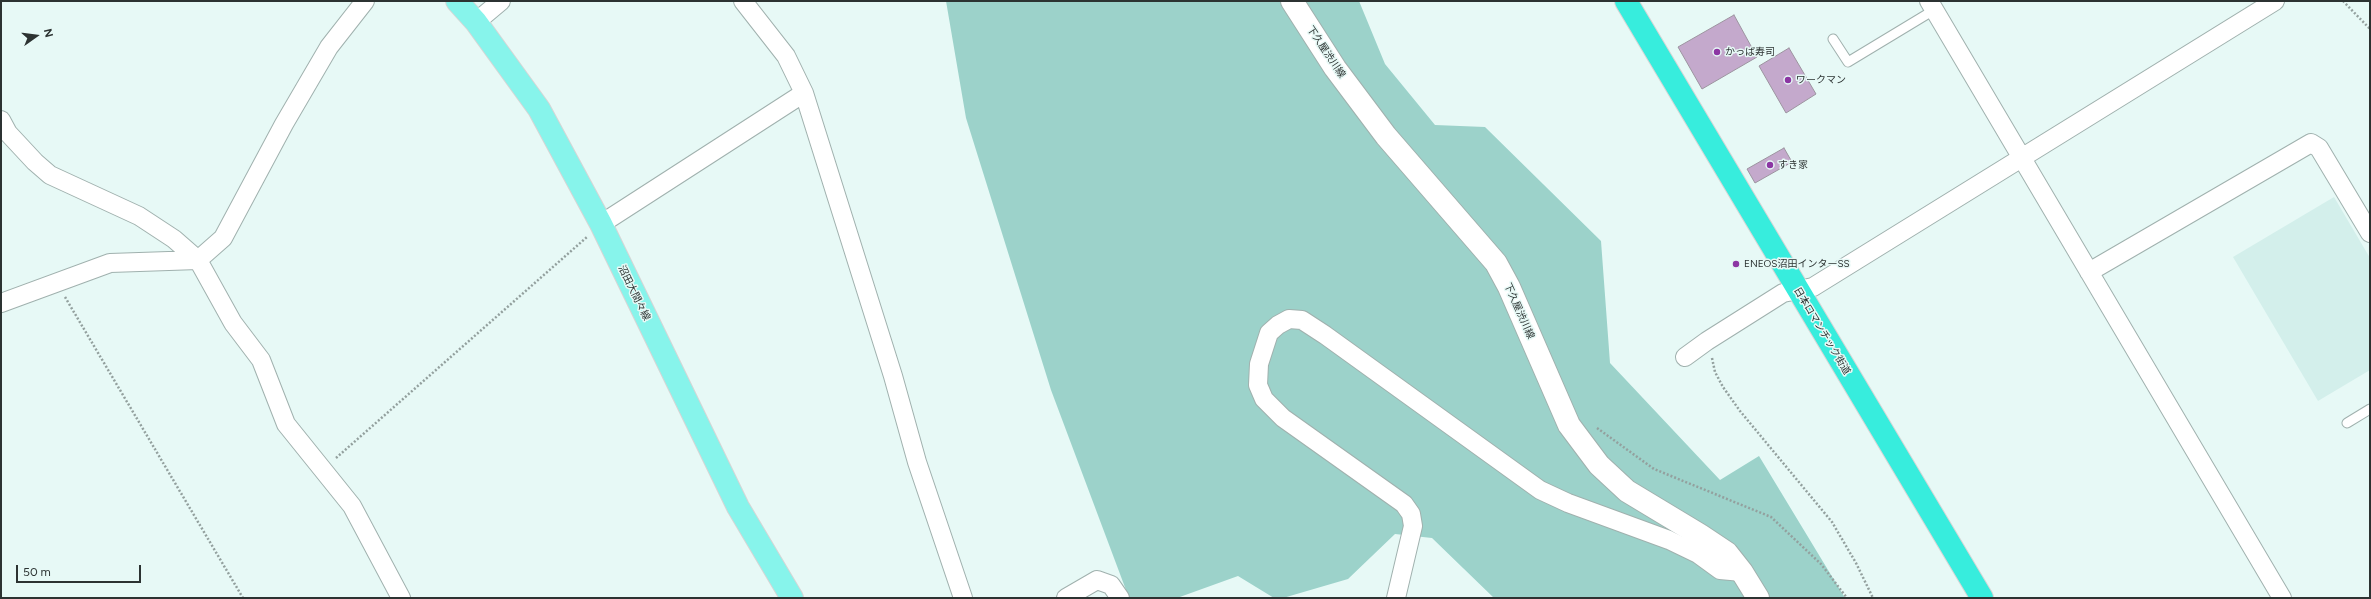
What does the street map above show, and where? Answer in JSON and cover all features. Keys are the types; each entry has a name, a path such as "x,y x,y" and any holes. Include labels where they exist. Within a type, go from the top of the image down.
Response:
{"highway":[{"name":"日本ロマンチック街道","path":"1626,1 1982,598"}],"main road":[{"name":"沼田大間々線","path":"457,1 476,22 539,109 601,224 738,507 792,598"},
{"name":"下久屋渋川線","path":"1292,1 1336,68 1386,136 1496,263 1509,287 1569,425 1599,465 1627,491 1727,553 1742,572 1758,598"}],"street":[{"path":"1,303 110,263 198,260 223,238 284,124 329,47 365,1"},
{"path":"476,22 501,1"},
{"path":"743,1 786,56 804,93 893,376 917,462 962,598"},
{"path":"1685,357 1707,340 1783,293 1813,287 2275,1"},
{"path":"1932,5 2282,598"},
{"path":"601,224 804,93"},
{"path":"1,120 14,139 35,162 50,175 139,216 174,239 198,260 233,323 261,360 286,424 352,506 401,598"},
{"path":"2089,272 2311,143 2319,148 2370,233"},
{"path":"1396,598 1413,526 1411,514 1404,504 1284,418 1264,399 1258,385 1258,364 1269,334 1278,325 1289,320 1302,320 1325,335 1540,490 1568,503 1669,540 1698,554 1720,570 1742,572"},
{"path":"1066,598 1082,587 1097,580 1111,585 1120,598"}],"lane":[{"path":"1833,39 1848,62 1932,5"},
{"path":"2347,423 2370,409"}],"path":[{"path":"2342,1 2370,29"},
{"path":"323,470 601,224"},
{"path":"56,282 243,598"},
{"path":"1707,340 1715,372 1722,387 1832,522 1856,563 1872,598"},
{"path":"1595,424 1621,447 1654,469 1771,517 1821,564 1847,598"}],"shaded area":[{"path":"946,1 1359,1 1385,64 1435,125 1485,127 1601,241 1610,363 1720,480 1759,456 1845,598 1494,598 1432,538 1395,534 1348,579 1283,598 1274,598 1238,576 1177,598 1129,598 1051,390 966,118"},
{"path":"2334,197 2370,258 2370,370 2318,401 2233,257"}],"building":[{"name":"かっぱ寿司","path":"1734,15 1757,57 1702,89 1678,47"},
{"name":"ワークマン","path":"1789,48 1816,94 1786,113 1759,66"},
{"name":"すき家","path":"1784,148 1792,162 1755,183 1747,169"}],"place":[{"name":"かっぱ寿司","path":"1717,52"},
{"name":"ワークマン","path":"1788,80"},
{"name":"すき家","path":"1770,165"},
{"name":"ENEOS沼田インターSS","path":"1736,264"}]}
